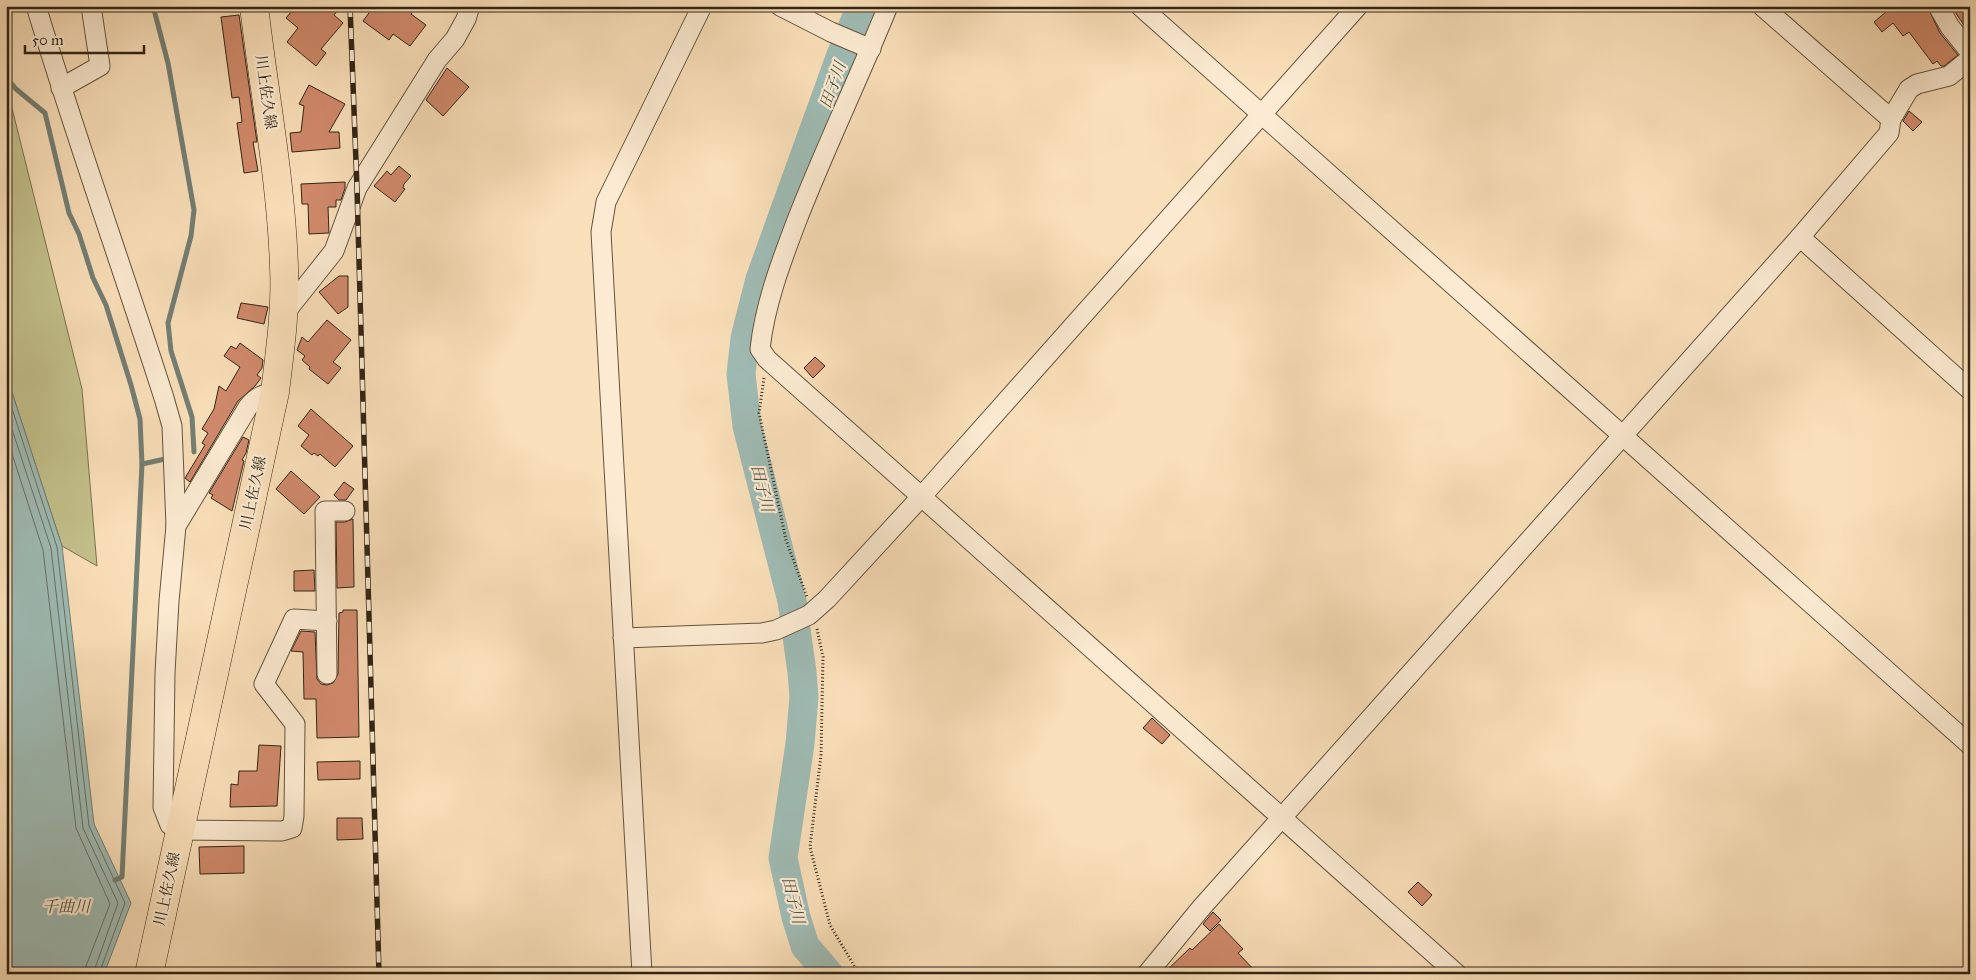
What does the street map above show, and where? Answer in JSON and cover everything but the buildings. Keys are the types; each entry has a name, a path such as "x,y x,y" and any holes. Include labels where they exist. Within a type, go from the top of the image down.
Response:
{"main road":[{"name":"川上佐久線","path":"149,974 275,392 284,314 284,268 279,186 254,6"}],"street":[{"path":"36,6 172,426 176,526 165,673 163,807 170,824 180,830 282,831 292,828 294,816 295,724 264,684 294,619 327,621"},
{"path":"61,88 100,66 91,6"},
{"path":"284,314 334,251 357,188 437,60 455,39 466,19 470,6"},
{"path":"642,974 631,742 623,638 601,232 606,202 702,6"},
{"path":"780,6 831,32 866,47"},
{"path":"888,6 866,47 815,173 771,292 760,348 767,359 1457,974"},
{"path":"1140,6 1970,745"},
{"path":"623,638 762,632 776,630 811,613 921,497 1358,6"},
{"path":"1762,6 1891,119"},
{"path":"1939,7 1950,27 1970,52"},
{"path":"1147,974 1202,906 1800,237 1889,133 1891,119 1898,104 1909,89 1917,84 1949,76 1970,59"},
{"path":"1800,237 1970,390"},
{"path":"176,526 248,407 255,399 264,394 275,392"},
{"path":"327,674 325,511 344,510"}],"path":[{"path":"767,359 759,413 786,540 811,613 823,657 821,755 810,847 830,925 859,974"}],"shaded area":[{"path":"6,84 82,389 97,566 62,546 6,374"}],"water":[{"name":"千曲川","path":"6,374 62,546 94,824 131,903 104,974 9,974 6,954"}],"waterway":[{"path":"153,6 168,63 194,210 191,236 168,323 171,351 192,417 194,452"},
{"name":"田子川","path":"829,974 805,946 796,917 783,858 800,744 804,697 802,672 792,601 747,426 741,374 745,338 760,279 841,55 861,6"},
{"path":"6,77 16,89 45,113 69,213 79,234 93,278 106,305 140,419 142,464 122,877 115,880"},
{"path":"142,464 165,459"}],"railway":[{"path":"350,6 357,188 379,974"}]}
